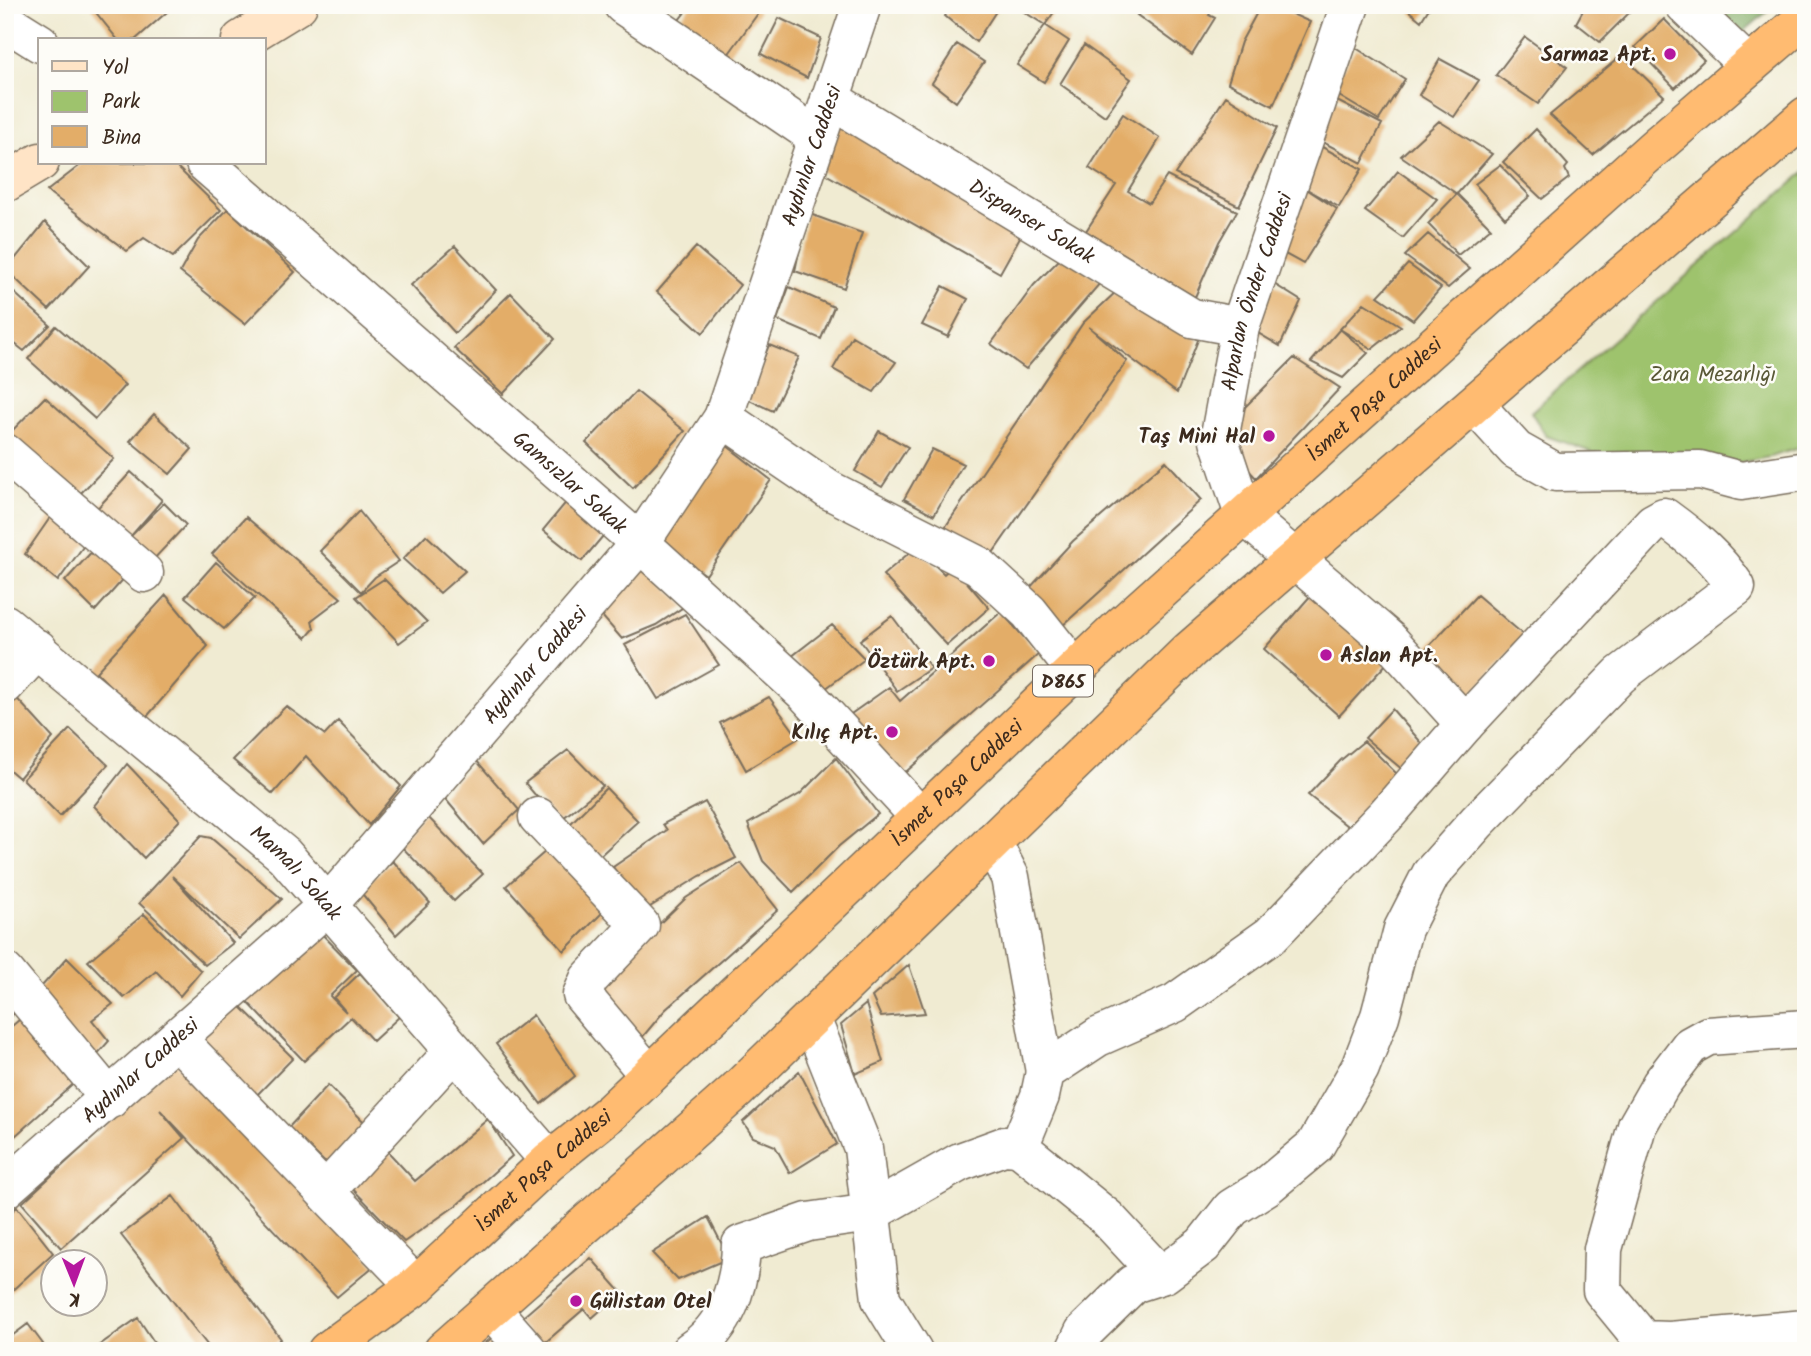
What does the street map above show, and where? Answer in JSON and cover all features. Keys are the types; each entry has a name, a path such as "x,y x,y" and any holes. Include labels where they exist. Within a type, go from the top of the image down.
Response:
{"highway":[{"name":"İsmet Paşa Caddesi","path":"327,1351 416,1286 550,1161 611,1112 1074,670 1244,515 1806,17"},
{"path":"443,1351 736,1091 1190,650 1806,116"}],"main road":[{"path":"244,38 298,5"},
{"path":"5,183 38,163"}],"street":[{"path":"623,5 817,137"},
{"name":"Aydınlar Caddesi","path":"5,1189 328,905 640,543 723,418 862,5"},
{"name":"Alparlan Önder Caddesi","path":"1244,515 1219,440 1240,327 1350,5"},
{"path":"1685,5 1749,66"},
{"path":"5,21 38,42"},
{"name":"Dispanser Sokak","path":"830,99 1192,318 1240,327"},
{"name":"Gamsızlar Sokak","path":"206,164 640,543 805,692 920,817"},
{"path":"1475,405 1516,450 1555,472 1700,470 1741,481 1806,471"},
{"path":"723,418 829,490 979,566 1029,612 1074,670"},
{"path":"5,453 144,573"},
{"path":"1244,515 1388,639 1465,724"},
{"path":"1045,1072 1098,1037 1175,1003 1271,935 1386,815 1465,724 1653,523 1664,517 1692,537 1722,565 1736,587 1620,675 1476,822 1431,874 1403,929 1380,1016 1360,1068 1315,1146 1267,1186 1232,1208 1203,1245 1160,1275 1133,1284 1084,1332 1075,1351"},
{"name":"Mamalı Sokak","path":"5,624 284,855 550,1161"},
{"path":"5,685 38,649"},
{"path":"538,817 640,925 589,979 582,995 649,1075"},
{"path":"992,842 1010,877 1045,1072 1040,1097 1019,1147"},
{"path":"5,972 110,1099"},
{"path":"811,1018 863,1147 881,1299 913,1351"},
{"path":"1806,1029 1708,1036 1690,1046 1668,1074 1637,1126 1603,1249 1602,1290 1643,1339 1670,1341 1806,1329"},
{"path":"177,1040 416,1286"},
{"path":"325,1192 454,1051"},
{"path":"690,1351 721,1321 736,1285 741,1245 808,1222 870,1213 960,1162 1004,1146 1019,1147 1107,1218 1160,1275"},
{"path":"491,1309 528,1351"},
{"path":"1796,1351 1806,1343"}],"green space":[{"path":"1708,5 1775,5 1740,35"},
{"name":"Zara Mezarlığı","path":"1806,171 1806,446 1770,457 1700,470 1594,453 1546,436 1531,412"}],"building":[{"path":"90,5 175,5 137,38 116,38"},
{"path":"691,5 750,5 759,12 725,59 675,25"},
{"path":"952,5 1000,5 976,42 945,16"},
{"path":"1013,5 1059,5 1045,25"},
{"path":"1146,5 1216,5 1209,15 1215,18 1192,55 1137,15"},
{"path":"1261,5 1272,5 1310,22 1273,106 1228,83 1241,42"},
{"path":"1402,5 1431,5 1421,21"},
{"path":"1586,5 1637,5 1600,42 1576,23"},
{"path":"779,18 821,38 807,78 761,54"},
{"name":"Sarmaz Apt.","path":"1664,19 1704,60 1675,88 1635,47"},
{"path":"1045,25 1069,41 1044,82 1017,65"},
{"path":"1525,37 1567,67 1538,104 1496,75"},
{"path":"957,44 984,62 956,102 932,83"},
{"path":"1084,45 1131,79 1105,116 1060,84"},
{"path":"1356,48 1405,79 1379,120 1329,90"},
{"path":"1622,55 1664,96 1593,155 1550,115"},
{"path":"1440,59 1479,80 1454,117 1419,95"},
{"path":"1226,96 1277,128 1239,206 1175,174"},
{"path":"1335,100 1382,124 1362,163 1319,140"},
{"path":"1123,114 1160,138 1128,191 1149,203 1167,176 1237,211 1219,242 1195,297 1086,231 1116,185 1089,168"},
{"path":"834,119 1025,228 1000,273 822,172"},
{"path":"1439,121 1492,154 1457,194 1401,156"},
{"path":"1536,129 1568,165 1565,169 1569,178 1542,199 1503,162"},
{"path":"1315,143 1362,169 1339,207 1305,188 1337,209 1303,264 1274,248"},
{"path":"82,164 174,164 221,210 173,257 144,238 127,251 47,191"},
{"path":"1500,165 1530,196 1505,218 1475,184"},
{"path":"1398,171 1437,199 1403,238 1365,211"},
{"path":"1457,194 1491,228 1458,255 1428,224"},
{"path":"228,209 295,272 245,324 180,272 198,240"},
{"path":"807,213 862,233 844,288 795,271"},
{"path":"45,222 89,266 49,310 6,270"},
{"path":"1428,234 1470,269 1448,288 1405,256"},
{"path":"455,246 496,290 455,333 411,285"},
{"path":"696,247 740,285 703,333 657,292"},
{"path":"1064,255 1101,282 1026,369 991,344 1034,285"},
{"path":"1408,264 1441,288 1413,320 1378,296"},
{"path":"1266,279 1301,301 1280,346 1253,330"},
{"path":"943,286 968,299 948,337 922,325"},
{"path":"789,287 834,307 821,339 777,320"},
{"path":"9,288 50,325 24,351 5,336 5,294"},
{"path":"1119,289 1198,340 1177,393 1089,327 1127,361 988,560 944,529 1083,323"},
{"path":"511,293 555,339 503,394 454,348"},
{"path":"1364,303 1401,326 1372,349 1340,329"},
{"path":"56,326 125,385 95,419 28,359"},
{"path":"1340,329 1368,353 1343,378 1311,362"},
{"path":"852,336 896,362 874,392 833,369"},
{"path":"769,345 799,357 773,411 747,399"},
{"path":"1294,358 1340,388 1256,478 1226,445 1245,407"},
{"path":"636,391 685,431 633,488 586,443"},
{"path":"45,397 114,459 74,500 5,438"},
{"path":"154,414 192,449 170,474 130,441"},
{"path":"879,431 908,447 882,487 855,471"},
{"path":"722,442 771,480 706,575 655,538"},
{"path":"932,449 963,464 934,515 904,499"},
{"path":"1166,461 1201,500 1061,627 1028,590 1073,541"},
{"path":"131,472 162,500 131,536 164,503 186,525 152,561 92,514"},
{"path":"568,500 603,536 582,561 543,530"},
{"path":"359,511 399,561 375,577 361,592 320,551"},
{"path":"54,512 88,540 58,581 25,554"},
{"path":"246,517 341,598 312,620 314,629 306,638 212,554"},
{"path":"426,535 465,571 440,593 403,559"},
{"path":"96,547 127,575 95,611 65,581"},
{"path":"916,547 944,574 953,566 989,608 947,645 883,575"},
{"path":"638,558 685,606 656,625 622,639 595,608"},
{"path":"216,562 255,598 224,629 185,597"},
{"path":"384,579 427,622 399,643 356,597"},
{"name":"Aslan Apt.","path":"1312,594 1388,662 1339,716 1264,649"},
{"path":"166,595 208,646 144,720 96,672"},
{"path":"1477,595 1525,636 1466,700 1419,657"},
{"path":"1001,612 1039,654 899,778 844,719 889,687 900,701"},
{"path":"685,614 719,665 658,699 625,645"},
{"path":"892,616 931,668 897,691 860,640"},
{"path":"832,625 865,659 821,692 791,657"},
{"path":"11,692 53,738 19,778 5,766 5,699"},
{"path":"769,697 799,738 746,770 720,723"},
{"path":"286,706 325,735 338,721 401,786 369,825 306,756 273,794 233,760"},
{"path":"1392,709 1426,748 1404,771 1365,738"},
{"path":"70,729 108,765 60,816 23,779"},
{"path":"1364,741 1400,777 1356,833 1308,795 1341,760"},
{"path":"568,750 603,786 558,822 525,783"},
{"path":"836,758 878,814 839,846 793,892 763,861 748,824 800,794"},
{"path":"476,760 519,810 483,844 442,795"},
{"path":"127,764 180,820 144,858 94,806"},
{"path":"606,788 638,821 594,861 565,829"},
{"path":"705,802 736,858 700,876 645,910 613,867 667,830 663,824"},
{"path":"424,813 483,874 454,901 398,843"},
{"path":"201,836 211,838 282,899 239,939 172,876 233,943 205,965 139,903"},
{"path":"554,844 610,905 564,951 506,886"},
{"path":"393,861 430,903 396,935 359,890"},
{"path":"741,863 778,910 665,1010 640,1040 591,990 686,898"},
{"path":"144,914 201,971 180,996 156,971 124,998 88,961"},
{"path":"315,927 357,970 330,996 346,1012 334,998 360,973 399,1017 373,1041 351,1017 304,1061 240,994"},
{"path":"67,958 113,1004 92,1020 109,1041 94,1058 33,996"},
{"path":"909,965 925,1013 881,1017 872,997"},
{"path":"5,990 19,1009 5,1021"},
{"path":"233,999 293,1058 251,1101 189,1038"},
{"path":"866,1004 883,1062 855,1074 841,1025"},
{"path":"26,1014 78,1080 5,1145 5,1032"},
{"path":"533,1015 575,1076 541,1104 496,1044"},
{"path":"175,1062 375,1265 337,1297 160,1110 184,1138 61,1248 22,1203"},
{"path":"799,1071 837,1144 790,1173 775,1146 753,1137 743,1122"},
{"path":"328,1085 370,1128 332,1169 288,1128"},
{"path":"488,1119 512,1156 458,1204 404,1242 345,1181 381,1144 415,1181"},
{"path":"173,1196 281,1339 265,1351 212,1351 121,1235"},
{"path":"17,1207 49,1248 38,1248 38,1267 5,1297 5,1217"},
{"path":"708,1217 729,1258 678,1280 652,1253"},
{"name":"Gülistan Otel","path":"591,1258 621,1292 592,1318 584,1309 540,1347 517,1322"},
{"path":"138,1318 160,1351 91,1351"},
{"path":"28,1324 43,1344 35,1351 5,1351 5,1341"},
{"path":"499,1332 515,1351 476,1351"}],"place":[{"name":"Sarmaz Apt.","path":"1670,54"},
{"name":"Taş Mini Hal","path":"1269,436"},
{"name":"Aslan Apt.","path":"1326,655"},
{"name":"Öztürk Apt.","path":"989,661"},
{"name":"Kılıç Apt.","path":"892,732"},
{"name":"Gülistan Otel","path":"576,1301"}]}
